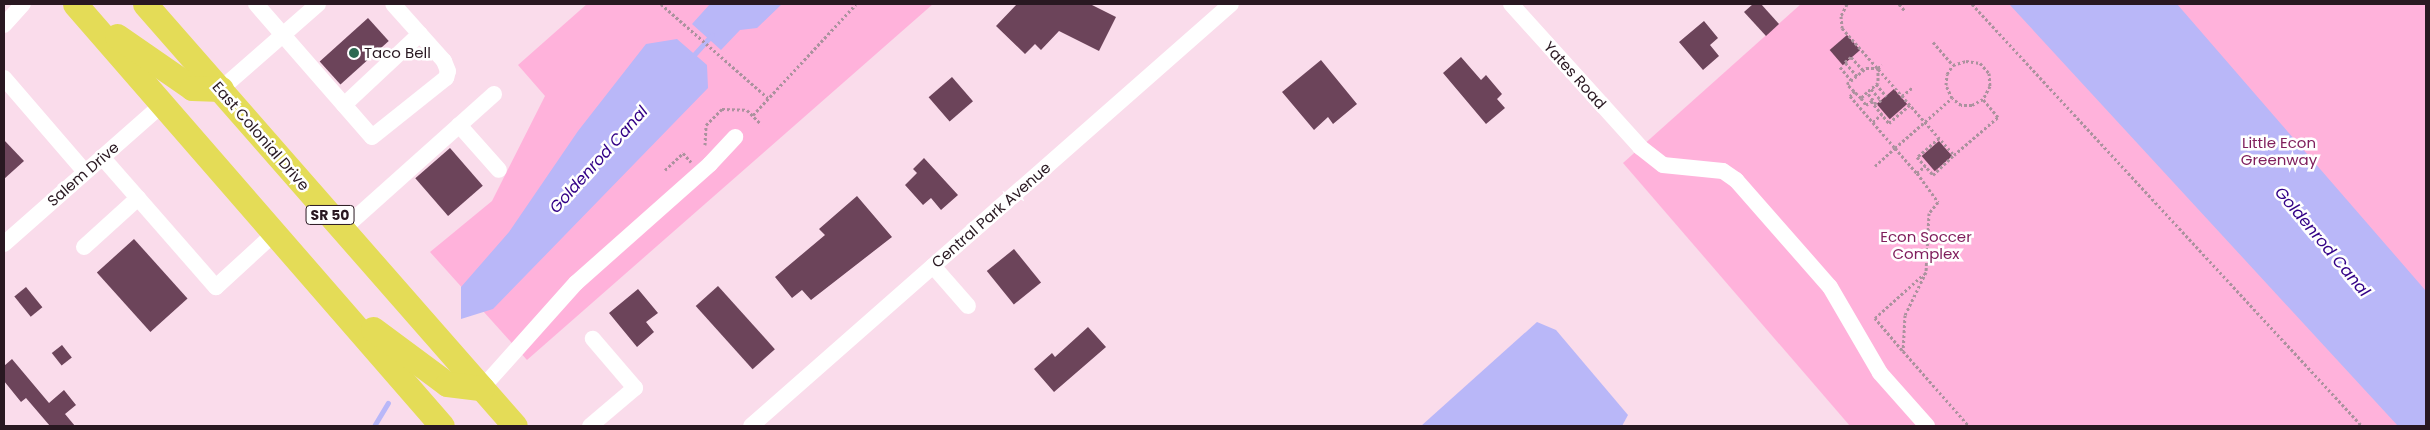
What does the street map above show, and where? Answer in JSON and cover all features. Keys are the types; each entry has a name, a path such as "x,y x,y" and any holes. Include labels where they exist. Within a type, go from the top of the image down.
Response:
{"highway":[{"name":"East Colonial Drive","path":"145,4 515,426"},
{"path":"76,5 171,76 192,88 221,89"},
{"path":"76,5 442,426"},
{"path":"300,263 380,336 421,367 447,384 482,388"}],"street":[{"path":"4,26 24,4"},
{"path":"256,4 372,137 446,78 448,71 444,61 393,4"},
{"path":"221,89 318,4"},
{"name":"Central Park Avenue","path":"751,426 1232,4"},
{"name":"Yates Road","path":"1511,4 1640,147 1662,165 1723,170 1736,180 1830,287 1880,373 1927,426"},
{"path":"344,105 420,34"},
{"path":"4,78 85,172"},
{"path":"342,230 494,94"},
{"name":"Salem Drive","path":"4,244 163,104"},
{"path":"459,125 499,170"},
{"path":"482,388 572,286 710,164 735,137"},
{"path":"102,157 216,287 275,233"},
{"path":"84,247 138,198"},
{"path":"933,266 968,306"},
{"path":"590,426 636,388 593,339"}],"path":[{"path":"661,4 768,98"},
{"path":"753,114 856,4"},
{"path":"1847,4 1841,16 1842,28 1954,155"},
{"path":"1899,4 1905,11"},
{"path":"1972,4 2362,426"},
{"path":"1933,42 1953,65"},
{"path":"1857,76 1845,62 1852,57 1863,70"},
{"path":"1966,61 1980,63 1989,73 1990,86 1983,99 1972,105 1961,105 1952,98 1946,85 1947,74 1953,65 1966,61"},
{"path":"1872,101 1866,105 1847,84 1863,70 1878,68 1882,65"},
{"path":"1840,66 1851,80"},
{"path":"1860,98 1876,84 1878,68"},
{"path":"1876,84 1886,96"},
{"path":"1871,88 1881,100 1876,104 1872,101"},
{"path":"1902,96 1912,88"},
{"path":"1854,91 1850,96 1918,173 1938,202 1929,213 1930,244 1925,258 1926,272 1905,315 1903,350"},
{"path":"1866,92 1889,123 1910,105"},
{"path":"1875,166 1952,98"},
{"path":"1939,138 1917,157 1933,175 1998,117 1983,99"},
{"path":"703,153 706,126 717,112 731,107 742,108 753,114 760,122"},
{"path":"1872,122 1882,114"},
{"path":"665,170 683,153 693,164 697,160"},
{"path":"1918,173 1925,166"},
{"path":"1926,272 1874,318 1969,426"}],"green space":[{"path":"587,4 933,4 527,360 430,252 492,201 545,96 518,65"},
{"path":"1801,4 2426,4 2426,426 1850,426 1623,163"}],"water":[{"path":"710,4 782,4 757,28 740,30 721,50 692,24"},
{"path":"2009,4 2177,4 2426,291 2426,426 2398,426"},
{"path":"677,39 707,65 708,88 493,309 461,319 461,287 509,232 578,131 646,44"},
{"path":"1537,322 1556,330 1628,415 1622,426 1421,426"}],"building":[{"path":"1017,4 1090,4 1116,17 1099,51 1059,31 1041,50 1035,44 1025,54 996,26"},
{"path":"1753,4 1761,4 1779,24 1766,36 1744,12"},
{"name":"Taco Bell","path":"368,18 389,41 340,85 320,61"},
{"path":"1704,21 1718,38 1710,45 1719,56 1703,70 1679,42"},
{"path":"1847,35 1860,50 1843,65 1830,50"},
{"path":"1461,57 1481,80 1486,75 1502,94 1497,99 1505,108 1486,124 1443,73"},
{"path":"1321,60 1357,104 1333,124 1328,117 1314,130 1282,92"},
{"path":"952,77 973,101 950,121 929,97"},
{"path":"1894,89 1907,104 1890,119 1877,104"},
{"path":"4,140 24,161 4,179"},
{"path":"1939,141 1952,156 1935,171 1922,156"},
{"path":"450,148 483,186 448,216 415,178"},
{"path":"924,158 958,195 941,210 931,198 923,205 905,185 917,173 913,169"},
{"path":"857,196 892,237 811,300 802,290 792,298 775,277 825,235 819,229"},
{"path":"134,239 188,298 150,332 97,272"},
{"path":"1014,249 1041,282 1014,304 987,271"},
{"path":"718,286 775,349 753,369 696,306"},
{"path":"26,287 42,307 31,317 14,296"},
{"path":"638,289 658,313 646,322 654,332 637,347 609,313"},
{"path":"1088,327 1106,347 1054,392 1034,369 1052,353 1055,357"},
{"path":"62,345 72,358 62,366 52,353"},
{"path":"12,359 49,403 64,390 76,405 65,414 75,426 50,426 26,398 21,402 4,381 4,366"}],"waterway":[{"name":"Goldenrod Canal","path":"691,58 712,35"},
{"name":"Goldenrod Canal","path":"374,426 388,403"}],"place":[{"name":"Taco Bell","path":"354,53"}],"park label":[{"name":"Little Econ Greenway","path":"2279,150"},
{"name":"Econ Soccer Complex","path":"1926,244"}]}
